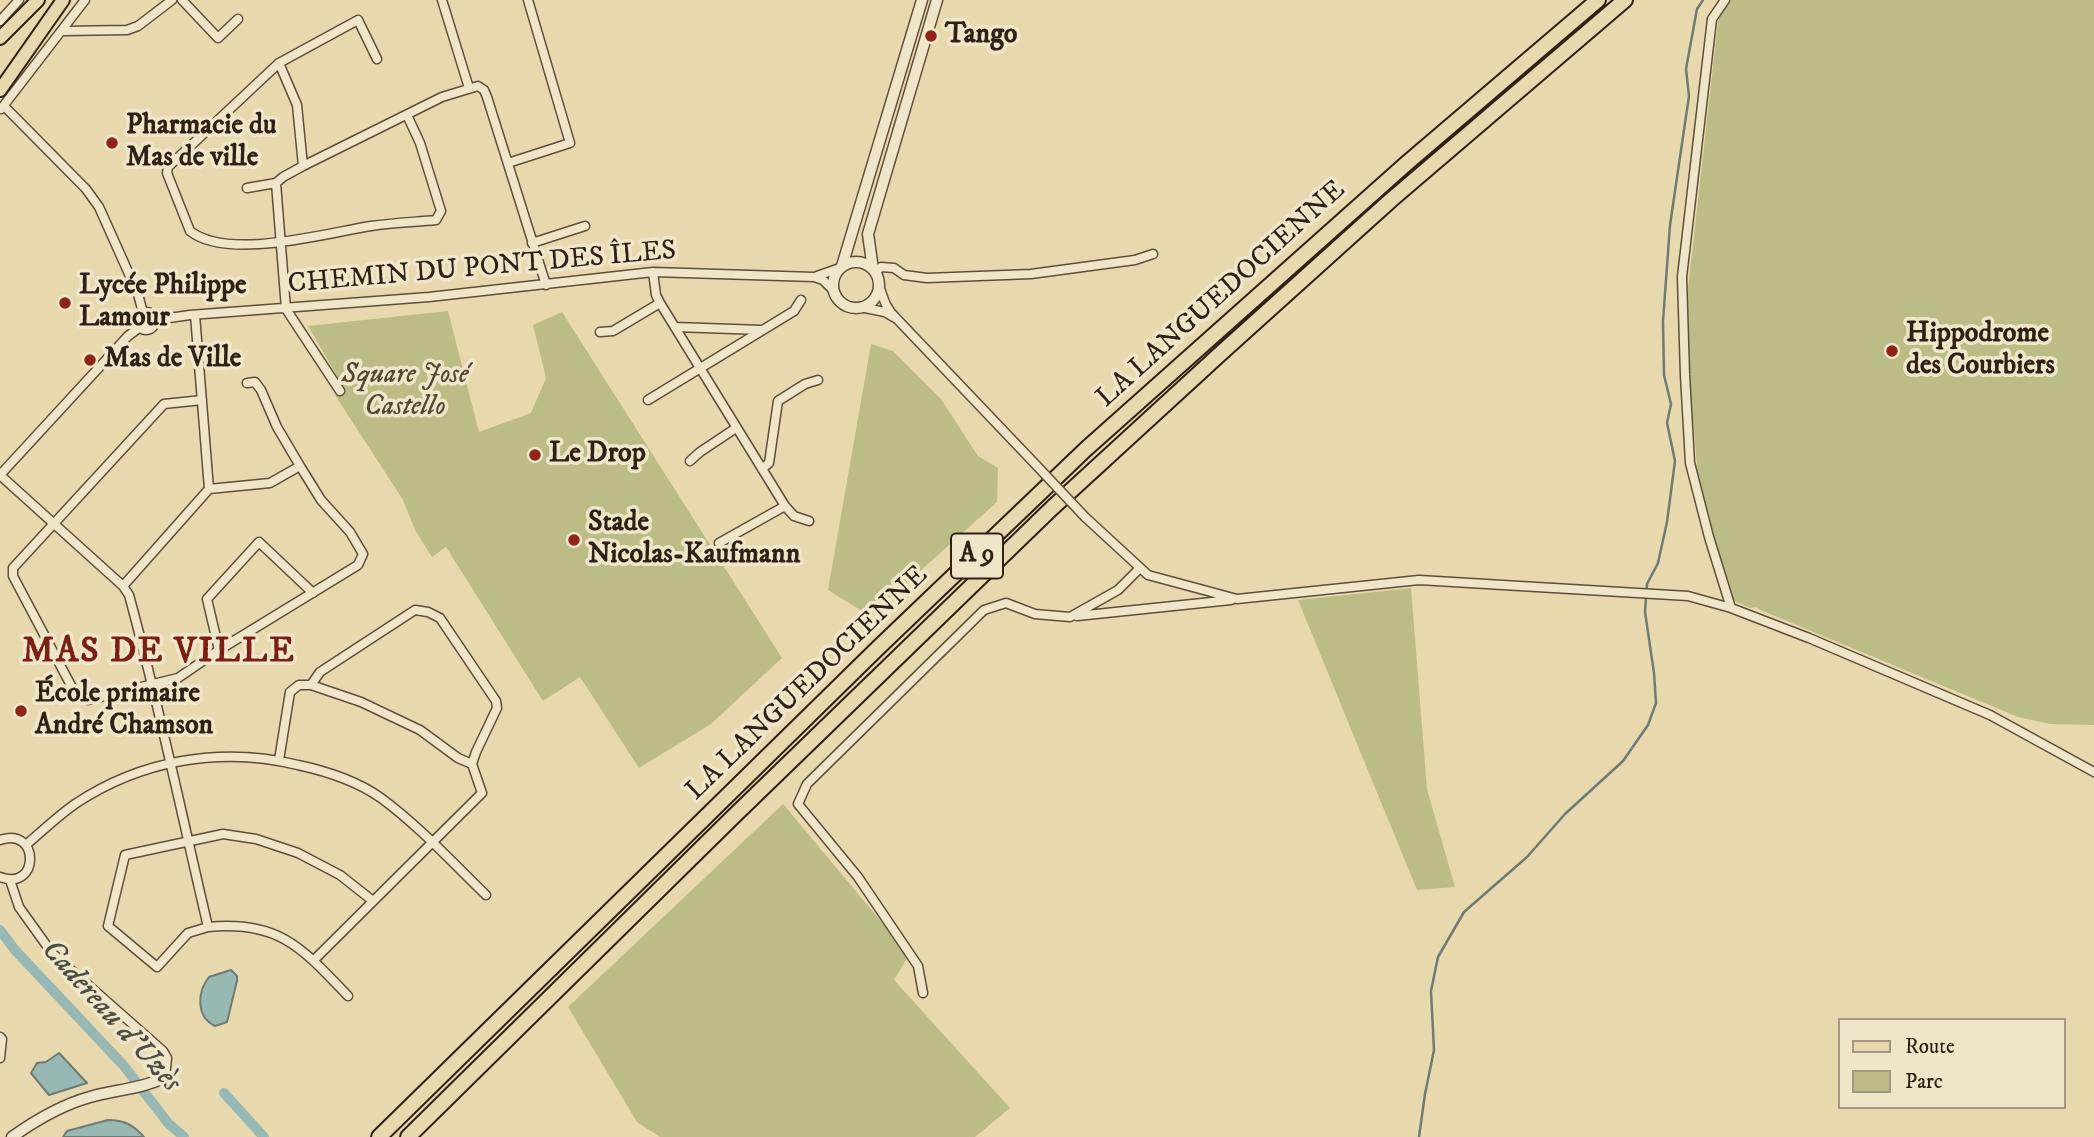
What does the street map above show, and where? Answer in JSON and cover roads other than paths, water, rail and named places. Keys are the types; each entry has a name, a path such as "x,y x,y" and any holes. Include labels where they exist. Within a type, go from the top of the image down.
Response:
{"highway":[{"name":"LA LANGUEDOCIENNE","path":"379,1137 879,647 1086,449 1407,163 1598,0"},
{"name":"LA LANGUEDOCIENNE","path":"408,1137 772,778 1062,499 1391,200 1625,0"}],"main road":[{"path":"0,38 38,0"},
{"path":"0,90 62,0"}],"street":[{"path":"0,21 19,0"},
{"path":"85,0 2,108 86,190 99,207 138,294 143,313"},
{"path":"63,30 127,30 138,26 172,0"},
{"path":"182,0 218,38 238,19"},
{"path":"442,0 469,88"},
{"path":"508,163 570,143 528,0"},
{"path":"880,288 871,303 854,308 837,298 833,279 841,267 922,0"},
{"path":"937,0 868,234 880,288 890,313 1085,517 1148,575 1237,599"},
{"path":"1725,0 1712,19 1682,277 1690,463 1731,608"},
{"path":"377,59 358,20 279,63 167,167 190,231 229,244 279,242 372,226 436,220 441,211 420,143 407,115"},
{"path":"279,63 297,105 303,166"},
{"path":"247,188 275,183 303,166 442,97 478,86 484,90 545,285"},
{"path":"275,183 286,309 340,391"},
{"path":"533,243 584,226"},
{"path":"875,270 887,266 904,275 927,278 1031,274 1135,260 1153,254"},
{"path":"841,267 859,261 875,270"},
{"name":"CHEMIN DU PONT DES ÎLES","path":"0,475 128,336 140,327 153,327 155,320 429,297 653,272 814,277 841,267"},
{"path":"653,272 656,295 660,303 736,428 785,506 794,516 809,521"},
{"path":"814,277 823,280 835,292"},
{"path":"648,400 794,311 800,300"},
{"path":"600,332 613,331 660,303"},
{"path":"860,307 885,312 897,319"},
{"path":"143,313 152,314 155,320"},
{"path":"140,327 138,318 143,313"},
{"path":"195,315 209,489"},
{"path":"675,327 762,330"},
{"path":"762,469 769,463 778,401 805,384 818,380"},
{"path":"202,400 164,404 13,568 13,576 76,695 88,700 178,678 358,565 363,554 350,532 321,500 277,427 256,382 247,383"},
{"path":"690,461 736,428"},
{"path":"122,586 209,489 270,482 300,466"},
{"path":"0,475 129,595 208,927"},
{"path":"719,542 785,506"},
{"path":"219,650 206,599 259,542 313,593"},
{"path":"1070,617 1118,590 1140,568"},
{"path":"923,993 918,966 858,877 799,804 807,784 984,610 1006,604 1035,614 1070,617 1419,579 1688,596 1731,608 1809,638 1990,715 2094,772"},
{"path":"311,685 320,672 415,610 440,618 496,701 497,708 472,764 482,793 314,960"},
{"path":"279,760 290,692 299,685 311,685 361,702 420,730 458,758 472,764"},
{"path":"26,845 86,798 127,777 170,762 211,756 248,756 331,772 379,797 432,842 486,895"},
{"path":"348,996 314,960 287,940 248,926 208,927 188,933 157,967 108,926 125,855 223,834 257,839 298,853 340,875 373,901"},
{"path":"0,840 15,838 26,845 31,858 23,875 10,880 0,877"},
{"path":"10,880 19,908 52,953 163,1051 167,1058 165,1077 154,1083 88,1097 42,1116 12,1137"},
{"path":"0,1037 0,1058"}],"water":[{"path":"231,970 237,976 237,981 227,1022 215,1026 204,1017 200,1004 202,990 209,977"},
{"path":"59,1053 87,1083 49,1095 31,1073 37,1063 46,1062"},
{"path":"108,1120 128,1124 144,1137 63,1137 67,1131"}],"waterway":[{"path":"1419,1137 1434,1050 1431,991 1438,957 1464,912 1527,857 1565,814 1623,761 1648,725 1656,703 1645,612 1647,584 1658,563 1667,522 1675,461 1667,423 1671,404 1664,375 1663,321 1670,225 1689,96 1686,69 1697,9 1703,0"},
{"name":"Cadereau d'Uzès","path":"0,930 15,950 124,1066 168,1123 184,1137"},
{"path":"224,1093 264,1137"}],"place":[{"name":"Tango","path":"931,36"},
{"name":"Pharmacie du Mas de ville","path":"112,143"},
{"name":"Lycée Philippe Lamour","path":"65,303"},
{"name":"Hippodrome des Courbiers","path":"1892,351"},
{"name":"Mas de Ville","path":"90,360"},
{"name":"Le Drop","path":"535,455"},
{"name":"Stade Nicolas-Kaufmann","path":"574,540"},
{"name":"École primaire André Chamson","path":"21,711"}],"district":[{"name":"MAS DE VILLE","path":"159,654"}],"park label":[{"name":"Square José Castello","path":"405,392"}]}
